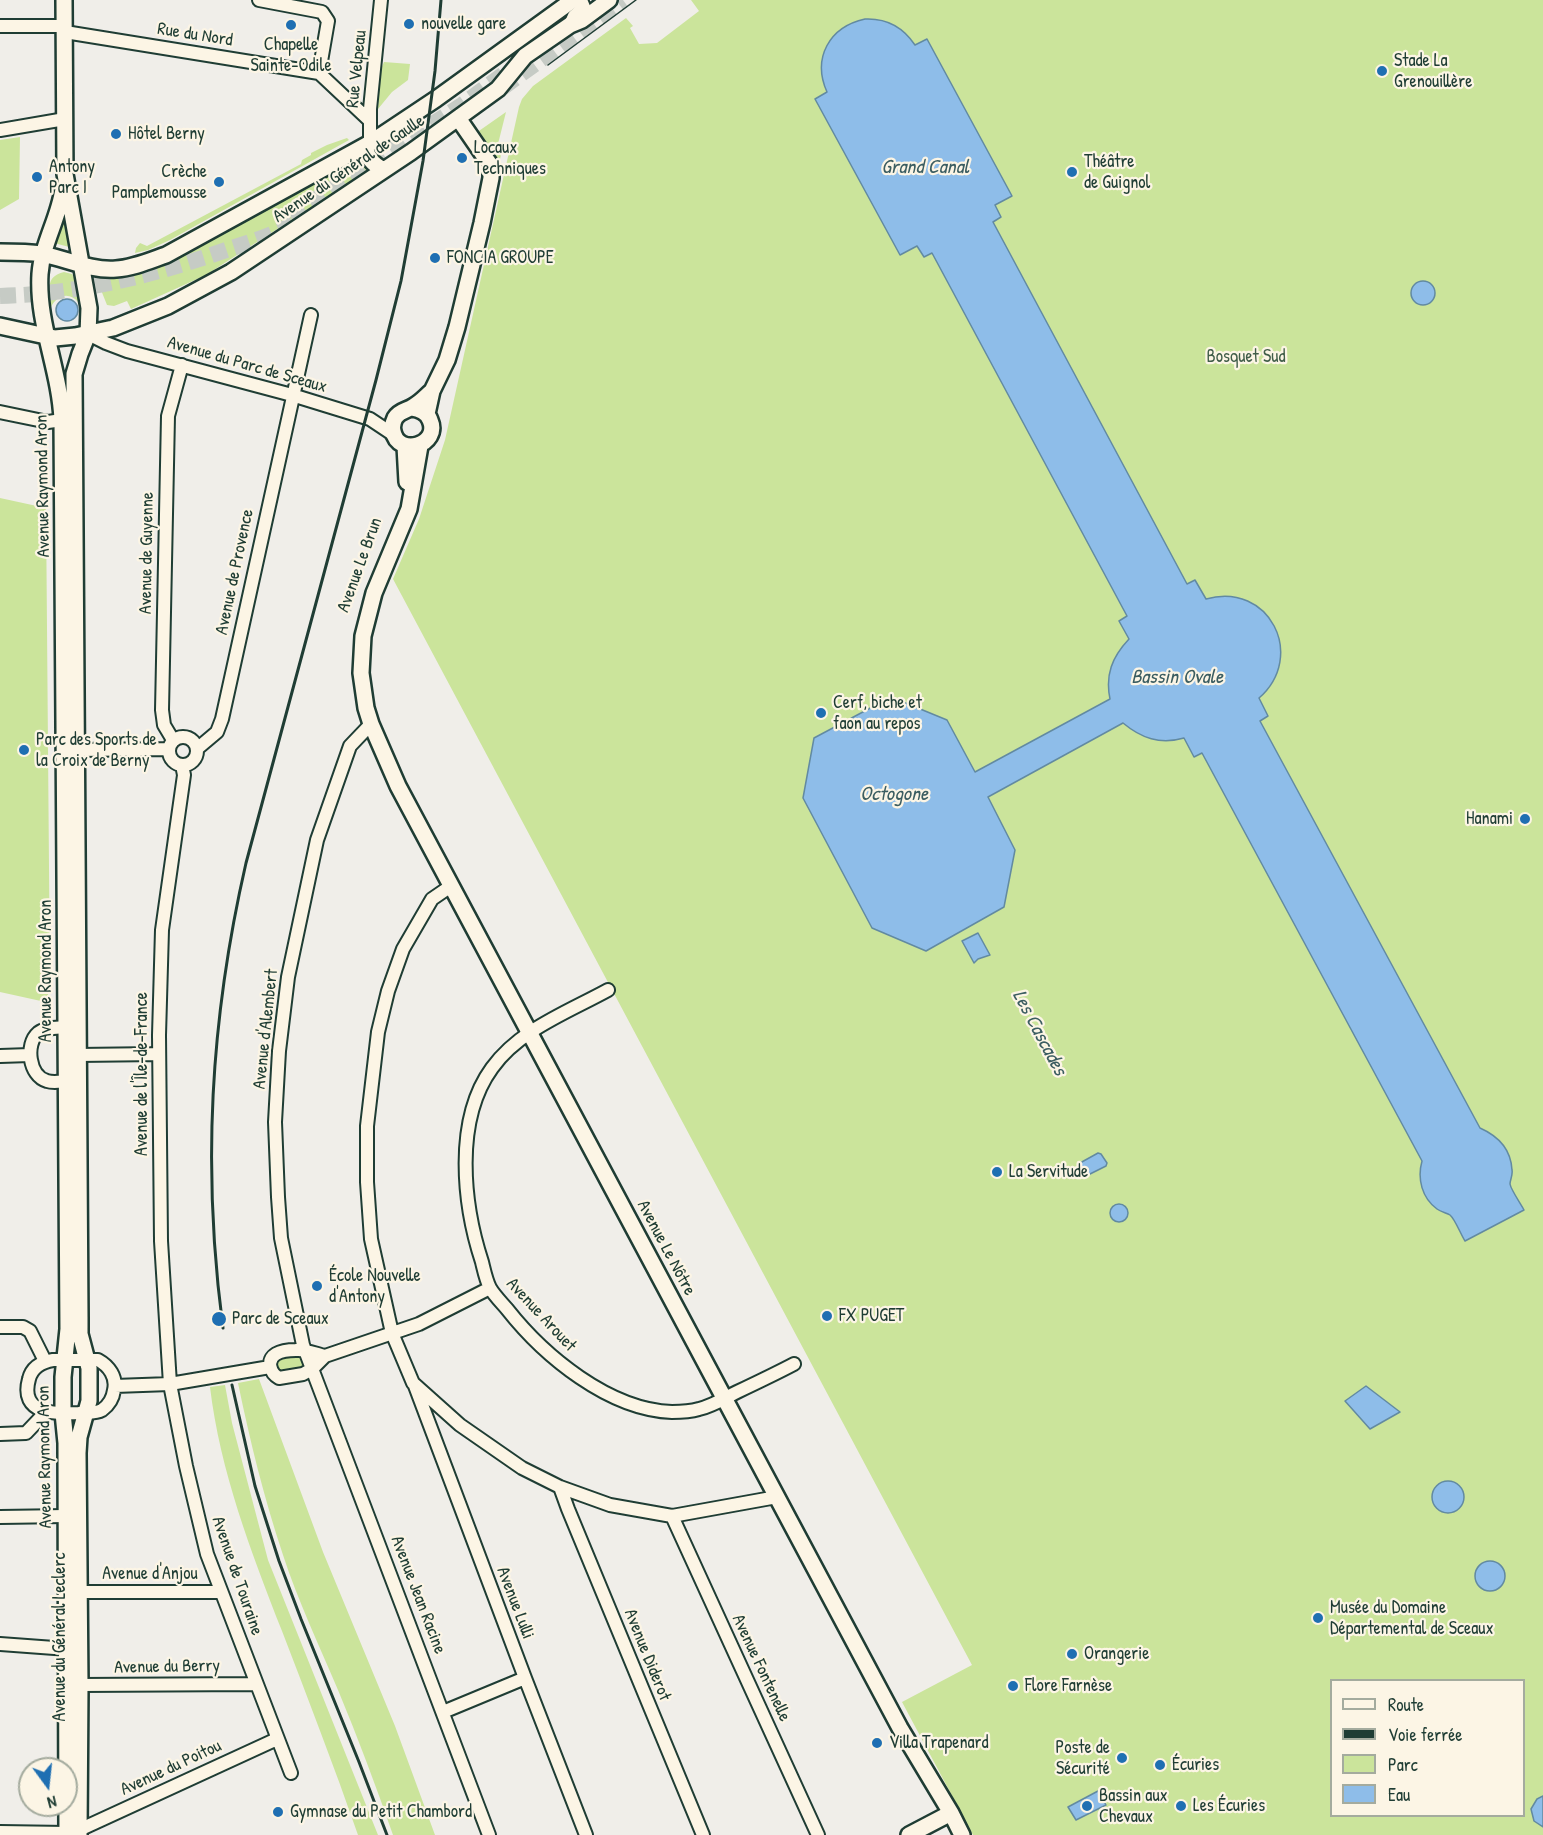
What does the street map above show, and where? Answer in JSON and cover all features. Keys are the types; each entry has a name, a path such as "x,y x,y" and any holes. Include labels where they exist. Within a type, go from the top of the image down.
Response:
{"main road":[{"path":"64,0 65,174"},
{"name":"Avenue du Général de Gaulle","path":"43,254 83,266 104,269 133,266 166,255 368,144 571,11 609,0"},
{"name":"Avenue du Général de Gaulle","path":"0,327 55,338 88,334 113,328 168,306 231,272 384,170 498,89 525,56 571,11"},
{"path":"419,411 447,360 482,224 491,178 491,166 458,118"},
{"path":"384,134 393,139 400,152 399,159"},
{"path":"368,144 368,158 384,170"},
{"name":"Avenue Raymond Aron","path":"65,174 60,205 43,254 40,284 46,336 59,386 62,420 68,1329 64,1360 63,1413 66,1443 67,1608"},
{"name":"Avenue Raymond Aron","path":"65,174 89,308 88,334 74,374 80,1334 88,1364"},
{"path":"4,252 43,254"},
{"path":"419,411 432,425 431,432 425,442 406,442 393,429 396,417 400,412 419,411"},
{"name":"Avenue Le Brun","path":"367,728 358,715 355,661 357,635 364,602 389,542 407,484 406,442"},
{"name":"Avenue Le Nôtre","path":"367,728 529,1033 729,1396 777,1497 900,1728 933,1796 948,1815"},
{"name":"Avenue du Général Leclerc","path":"73,1833 80,1685 78,1453 79,1437 89,1401 88,1364"},
{"name":"Avenue du Général Leclerc","path":"67,1608 73,1833"},
{"path":"909,1835 948,1815"},
{"path":"948,1815 955,1835"},
{"path":"948,1815 962,1835"}],"street":[{"path":"259,0 322,12 328,21 319,74 369,120"},
{"name":"Rue Velpeau","path":"368,144 381,0"},
{"path":"571,11 584,7 581,0"},
{"name":"Rue du Nord","path":"0,26 65,29 319,74"},
{"path":"0,130 65,118"},
{"name":"Avenue de Provence","path":"198,748 217,732 222,719 311,315"},
{"name":"Avenue du Parc de Sceaux","path":"88,334 121,349 292,395 370,419 406,442"},
{"name":"Avenue de Guyenne","path":"171,745 162,710 168,416 182,365"},
{"path":"0,412 48,422 62,420"},
{"name":"Avenue d'Alembert","path":"306,1351 281,1238 275,1122 279,1051 288,977 317,840 350,746 367,728"},
{"path":"186,736 194,740 198,748 194,761 186,765 173,762 171,758 171,745 177,738 186,736"},
{"path":"76,750 171,745"},
{"name":"Avenue de l'Île-de-France","path":"170,1384 161,1241 159,1054 162,930 184,775 182,765"},
{"name":"Avenue Lulli","path":"451,886 432,899 403,949 388,991 378,1032 371,1076 367,1126 367,1182 371,1239 392,1333 586,1835"},
{"name":"Avenue Arouet","path":"608,990 529,1033 507,1049 490,1070 477,1096 468,1126 466,1161 468,1205 478,1250 490,1288 515,1319 558,1362 611,1396 643,1407 672,1412 700,1409 794,1365"},
{"path":"66,1027 45,1028 39,1032 31,1044 30,1055 34,1068 42,1079 48,1082 66,1082"},
{"path":"78,1055 159,1054"},
{"path":"0,1056 30,1055"},
{"path":"325,1356 298,1349 278,1353 271,1360 270,1367 275,1376 284,1378 303,1374 312,1369 325,1356 419,1324 490,1288"},
{"path":"0,1327 27,1328 45,1361"},
{"path":"306,1351 312,1369"},
{"path":"64,1360 88,1364 98,1360 112,1372 115,1386 108,1404 96,1412 63,1413 46,1412 33,1404 27,1387 31,1373 37,1366 45,1361 64,1360"},
{"path":"115,1386 170,1384 270,1367"},
{"name":"Avenue Jean Racine","path":"312,1369 489,1835"},
{"path":"413,1383 460,1425 522,1468 560,1487 610,1505 672,1516 777,1497"},
{"name":"Avenue de Touraine","path":"170,1384 201,1533 255,1684 291,1773"},
{"path":"0,1434 26,1433 46,1412"},
{"name":"Avenue Diderot","path":"560,1487 576,1531 703,1835"},
{"path":"0,1517 66,1516"},
{"name":"Avenue Fontenelle","path":"672,1516 818,1835"},
{"name":"Avenue d'Anjou","path":"79,1592 221,1592"},
{"path":"0,1644 68,1649"},
{"path":"443,1712 525,1678"},
{"name":"Avenue du Berry","path":"80,1685 255,1684"},
{"name":"Avenue du Poitou","path":"73,1833 277,1739"},
{"path":"0,1832 73,1833"}],"green space":[{"name":"Bosquet Sud","path":"691,0 1543,0 1543,1835 973,1835 902,1702 972,1665 393,579 419,519 445,440 522,99 533,86 626,18 633,26 630,28 639,44 657,43 699,11"},
{"path":"384,62 410,64 408,80 392,92 378,109 380,71"},
{"path":"506,112 497,148 501,155 498,168 476,133"},
{"path":"20,137 19,199 0,210 0,140"},
{"path":"347,138 349,140 170,240 135,253 140,243 147,246 301,164 302,160 311,153"},
{"path":"357,157 367,171 206,275 131,309 127,301 114,306 107,305 101,290 101,277 129,274"},
{"path":"67,208 77,249 54,243"},
{"path":"64,272 72,274 75,279 79,303 72,297 64,296 57,299 51,307 49,290 51,281 53,277"},
{"name":"Parc des Sports de la Croix de Berny","path":"0,498 46,508 50,987 48,995 50,1003 0,992"},
{"path":"296,1352 307,1361 304,1370 277,1372 276,1359"},
{"path":"259,1379 323,1552 395,1726 435,1835 393,1835 353,1726 295,1589 264,1491 238,1383"},
{"path":"225,1385 232,1423 268,1560 378,1835 358,1835 248,1541 221,1449 210,1387"}],"water":[{"path":"865,19 880,20 894,25 915,45 927,39 1012,196 995,205 1001,217 993,222 1187,584 1195,580 1206,599 1228,596 1248,601 1263,611 1274,626 1280,643 1280,662 1273,681 1259,698 1268,716 1260,721 1480,1128 1498,1139 1511,1162 1510,1184 1524,1210 1465,1241 1452,1217 1432,1205 1424,1194 1420,1175 1422,1161 1202,753 1194,757 1184,738 1167,741 1151,739 1123,723 988,797 1015,850 1004,907 926,951 872,928 803,798 814,738 891,697 947,720 975,772 1110,699 1108,682 1111,667 1129,639 1119,621 1127,616 932,253 924,257 917,246 900,255 815,99 827,92 822,67 827,46 842,29"},
{"path":"1418,281 1428,281 1435,288 1435,298 1428,305 1418,305 1411,298 1411,288"},
{"path":"67,299 75,302 78,310 75,318 67,321 59,318 56,310 59,302"},
{"path":"978,933 990,955 974,963 962,941"},
{"path":"1098,1153 1107,1163 1106,1166 1084,1175 1079,1166 1080,1163"},
{"path":"1119,1204 1125,1207 1128,1213 1125,1219 1119,1222 1113,1219 1110,1213 1113,1207"},
{"path":"1366,1386 1400,1412 1370,1429 1345,1401"},
{"path":"1448,1481 1459,1486 1464,1497 1459,1508 1448,1513 1437,1508 1432,1497 1437,1486"},
{"path":"1490,1561 1501,1565 1505,1576 1501,1587 1490,1591 1479,1587 1475,1576 1479,1565"},
{"name":"Bassin aux Chevaux","path":"1098,1791 1106,1805 1076,1820 1068,1807"},
{"path":"1543,1796 1543,1827 1534,1821 1531,1809 1537,1799"}],"tunnel":[{"path":"502,88 623,0"},
{"path":"290,216 462,105 508,71"},
{"path":"0,296 88,287 145,275 258,239 305,217"}],"tram line":[{"path":"548,65 636,0"}],"railway":[{"path":"223,1328 216,1269 212,1152 217,1037 224,980 246,863 401,281 423,161 435,71 441,0"},
{"path":"232,1385 255,1486 279,1561 387,1835"}],"place":[{"name":"nouvelle gare","path":"409,24"},
{"name":"Chapelle Sainte-Odile","path":"291,25"},
{"name":"Stade La Grenouillère","path":"1382,71"},
{"name":"Hôtel Berny","path":"116,134"},
{"name":"Locaux Techniques","path":"462,158"},
{"name":"Théâtre de Guignol","path":"1072,172"},
{"name":"Antony Parc I","path":"37,177"},
{"name":"Crèche Pamplemousse","path":"219,182"},
{"name":"FONCIA GROUPE","path":"435,258"},
{"name":"Cerf, biche et faon au repos","path":"821,713"},
{"name":"Parc des Sports de la Croix de Berny","path":"24,750"},
{"name":"Hanami","path":"1525,819"},
{"name":"La Servitude","path":"997,1172"},
{"name":"École Nouvelle d'Antony","path":"317,1286"},
{"name":"FX PUGET","path":"827,1316"},
{"name":"Parc de Sceaux","path":"219,1319"},
{"name":"Musée du Domaine Départemental de Sceaux","path":"1318,1618"},
{"name":"Orangerie","path":"1072,1654"},
{"name":"Flore Farnèse","path":"1013,1686"},
{"name":"Villa Trapenard","path":"877,1743"},
{"name":"Poste de Sécurité","path":"1122,1758"},
{"name":"Écuries","path":"1160,1765"},
{"name":"Bassin aux Chevaux","path":"1087,1806"},
{"name":"Les Écuries","path":"1181,1806"},
{"name":"Gymnase du Petit Chambord","path":"278,1812"}],"water label":[{"name":"Grand Canal","path":"925,168"},
{"name":"Bassin Ovale","path":"1177,678"},
{"name":"Octogone","path":"894,795"},
{"name":"Les Cascades","path":"1039,1033"}]}
